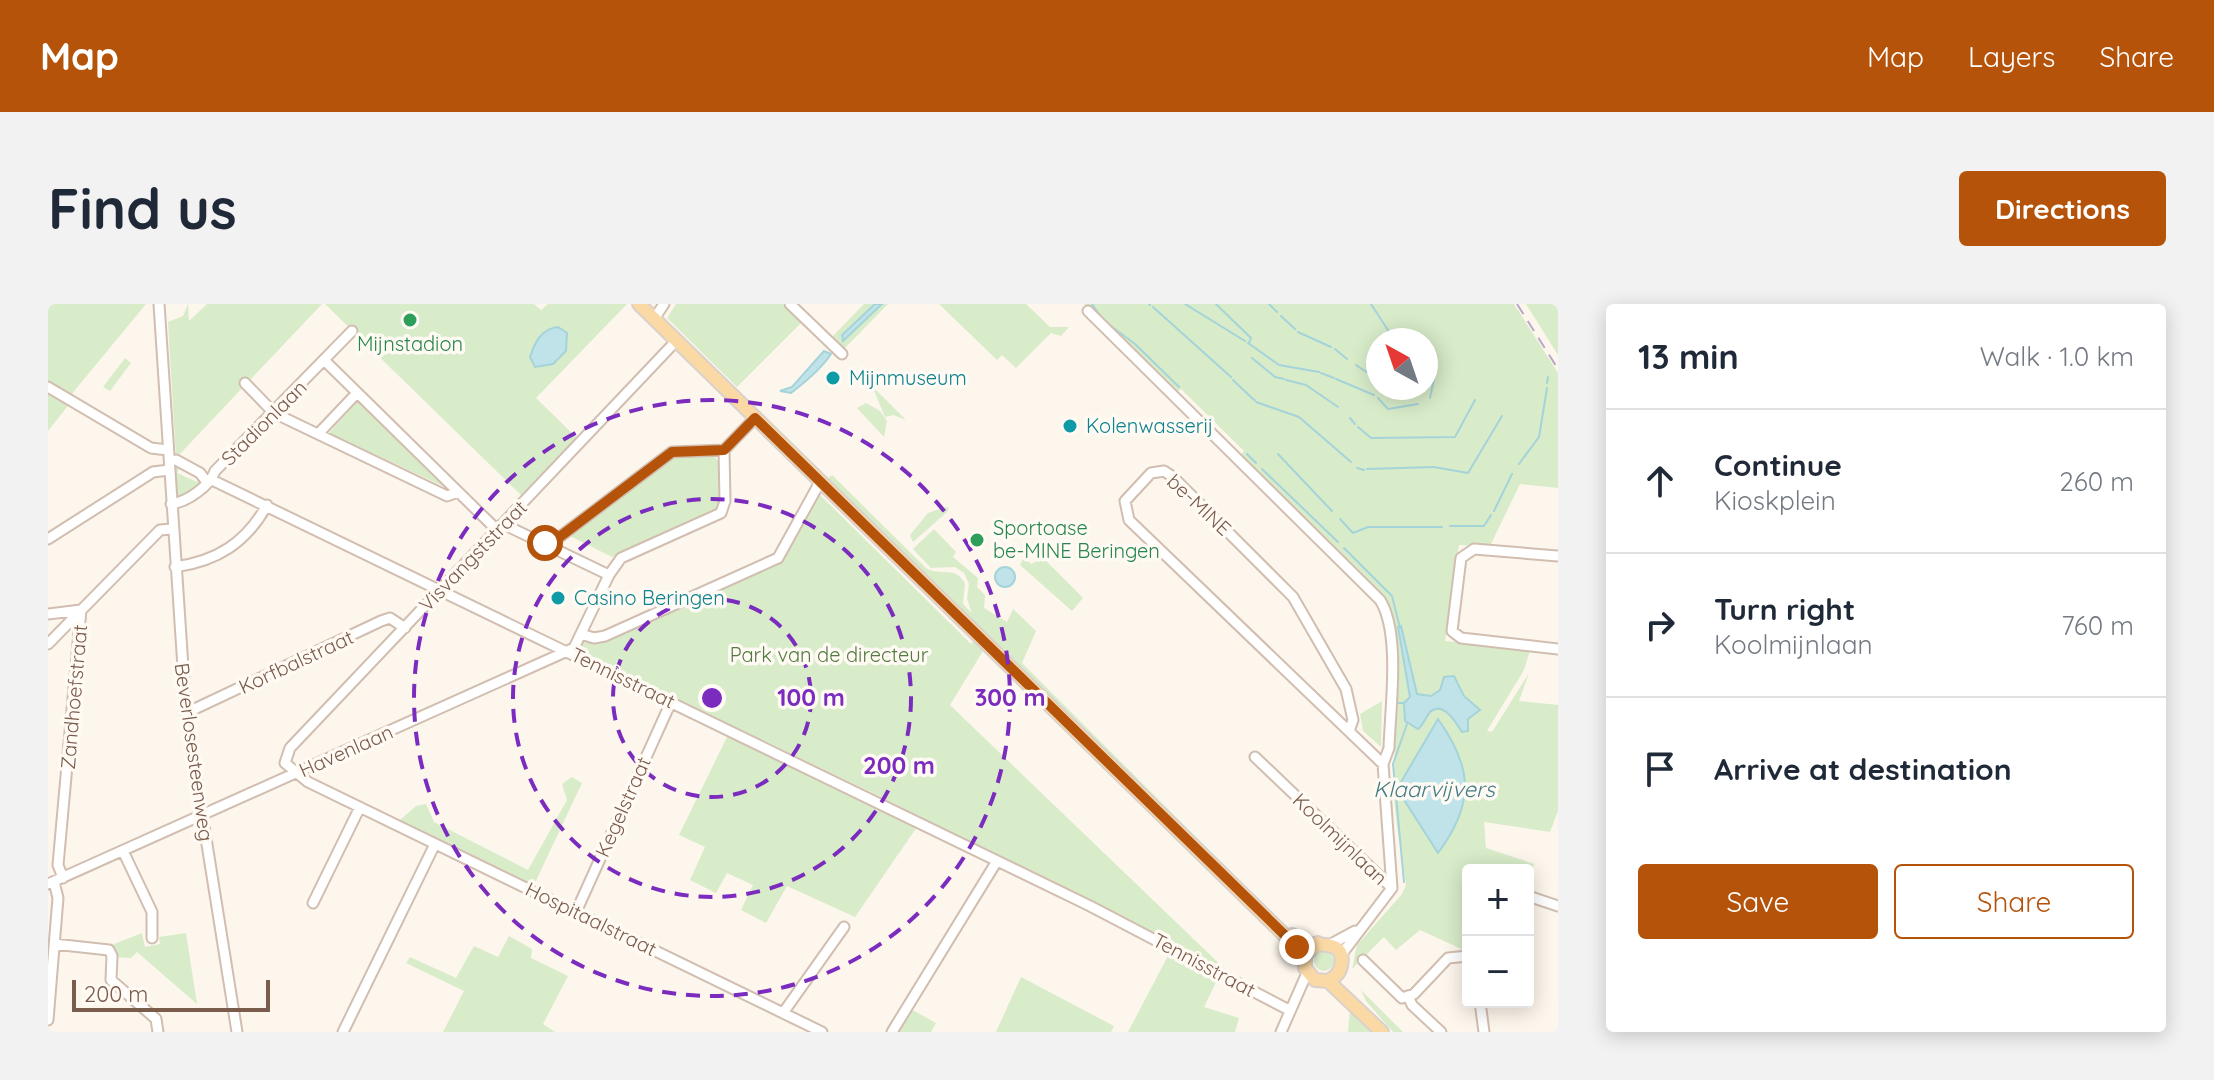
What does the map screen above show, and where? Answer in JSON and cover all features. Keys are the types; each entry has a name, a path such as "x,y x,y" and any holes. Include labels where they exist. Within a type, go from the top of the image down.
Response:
{"main road":[{"path":"639,304 1382,1032"},
{"path":"1276,927 1307,944 1325,944 1341,955 1322,976"},
{"name":"Koolmijnlaan","path":"1305,955 1325,944"}],"street":[{"name":"Beverlosesteenweg","path":"159,304 186,713 237,1032"},
{"path":"654,319 664,304"},
{"path":"790,304 842,354"},
{"path":"1088,311 1374,593 1386,609 1391,624 1391,652 1389,748 1383,764 1392,888"},
{"name":"Stadionlaan","path":"171,504 188,500 209,481 215,471 352,331"},
{"name":"Visvangststraat","path":"296,774 285,763 290,748 677,340"},
{"path":"325,361 458,492 500,527 611,572"},
{"path":"245,383 274,413 447,496 458,492"},
{"path":"48,387 151,448 168,450"},
{"path":"318,434 357,393"},
{"path":"549,545 672,452 724,450 755,418"},
{"path":"569,652 621,558 721,513 725,501 724,450"},
{"name":"Tennisstraat","path":"176,460 209,481 267,505 1155,938 1289,1010"},
{"path":"48,539 153,472 169,470"},
{"name":"be-MINE","path":"1349,731 1353,720 1346,689 1293,597 1167,473 1151,473 1125,501 1126,516 1383,764"},
{"path":"581,634 594,638 605,636 778,558 820,482"},
{"path":"175,567 210,559 235,545 257,523 267,505"},
{"path":"48,644 160,530 172,529"},
{"path":"1558,556 1467,551 1461,558 1452,631 1461,638 1558,649"},
{"path":"48,614 81,610"},
{"name":"Zandhoefstraat","path":"48,1020 58,898 53,864 81,610"},
{"name":"Korfbalstraat","path":"186,713 381,621 390,618 405,628"},
{"name":"Havenlaan","path":"55,881 569,652"},
{"name":"Kegelstraat","path":"576,912 671,702"},
{"name":"Koolmijnlaan","path":"1255,757 1392,888 1341,955"},
{"name":"Hospitaalstraat","path":"296,774 822,1032"},
{"path":"313,903 360,807"},
{"path":"343,1032 435,844"},
{"path":"123,851 152,912 152,938"},
{"path":"892,1032 997,861"},
{"path":"1534,898 1558,906"},
{"name":"Koolmijnlaan","path":"1325,944 1365,924"},
{"path":"783,1013 844,927"},
{"path":"54,944 109,950 112,956 111,980 156,1019 158,1032"},
{"path":"1363,960 1402,998 1409,998 1448,958 1462,957"},
{"path":"1281,1032 1293,1000 1322,976"},
{"path":"1409,998 1441,1032"},
{"path":"1481,1008 1484,1032"}],"green space":[{"path":"48,304 146,304 75,390 68,400 71,402 48,431"},
{"path":"188,304 189,321 207,304 322,304 176,458 168,322 183,316"},
{"path":"325,304 534,304 541,310 548,304 627,304 536,398 578,439 523,497"},
{"path":"676,304 782,304 801,323 737,387 667,318"},
{"path":"864,304 888,304 844,349 832,337"},
{"path":"939,304 1026,304 1050,327 1069,327 1061,336 1051,333 1016,368 1002,355 997,360"},
{"path":"1084,304 1514,304 1558,373 1558,488 1520,484 1490,546 1459,545 1445,641 1530,650 1524,670 1487,731 1492,732 1529,673 1519,701 1558,705 1558,811 1550,832 1484,822 1486,848 1534,864 1462,864 1462,949 1420,930 1396,950 1384,937 1352,969 1357,945 1402,894 1406,885 1394,799 1398,693 1392,621 1386,603 1239,457 1244,451 1181,389 1175,394 1171,385 1168,387"},
{"path":"1526,304 1558,304 1558,355"},
{"path":"125,358 131,363 110,391 103,387"},
{"path":"872,386 906,420 893,415 885,417"},
{"path":"359,402 445,487 329,433"},
{"path":"866,403 880,411 887,421 884,437 857,408"},
{"path":"712,454 720,463 718,510 612,557 570,536 676,455"},
{"path":"174,464 180,466 177,473 197,482 200,476 202,482 180,499 176,497"},
{"path":"832,475 926,568 956,574 961,578 965,583 963,604 972,613 967,599 969,584 964,573 955,567 931,568 913,549 934,529 956,552 953,557 978,578 977,587 985,595 984,608 1007,622 1013,609 1036,631 1022,663 1272,913 1270,915 826,480"},
{"name":"Park van de directeur","path":"818,493 971,644 974,641 983,651 950,705 1229,973 879,796 579,652 583,641 773,564"},
{"path":"949,508 947,512 913,542 910,535 928,513"},
{"path":"1024,557 1031,564 1043,558 1083,598 1072,611 1020,565"},
{"path":"1382,701 1381,747 1363,731 1360,714"},
{"path":"728,735 917,827 855,917 787,886 766,923 741,910 753,885 727,873 716,893 690,880 705,847 679,835"},
{"path":"572,777 582,783 533,887 399,821 416,806 426,804 434,822 528,870 567,800 562,784"},
{"path":"142,933 145,947 160,944 159,937 186,933 197,1004 137,952 131,958 115,957 109,946"},
{"path":"509,936 532,949 531,958 568,976 543,1024 555,1032 443,1032 464,991 406,963 410,957 456,978 474,946 498,957"},
{"path":"1324,951 1331,954 1334,961 1331,968 1324,971 1317,968 1314,961 1317,954"},
{"path":"1170,952 1218,978 1204,1007 1239,1018 1235,1032 1128,1032"},
{"path":"1021,977 1114,1026 1111,1032 996,1032"},
{"path":"1361,990 1403,1032 1393,1032 1366,1001"},
{"path":"911,1009 936,1023 931,1032 897,1032"},
{"path":"1350,1009 1373,1032 1348,1032"}],"water":[{"path":"875,304 882,304 843,341 842,335"},
{"path":"558,327 567,333 566,351 553,364 535,367 530,357 537,341 547,330"},
{"path":"824,351 831,354 812,375 791,393 780,391 792,387"},
{"path":"1005,567 1012,570 1015,577 1012,584 1005,587 998,584 995,577 998,570"},
{"path":"1401,626 1417,694 1431,696 1440,690 1444,677 1454,676 1464,696 1480,710 1468,719 1468,731 1462,732 1449,714 1440,709 1430,712 1418,729 1405,721 1404,703 1410,697 1398,627"},
{"name":"Klaarvijvers","path":"1438,719 1458,754 1465,786 1459,818 1438,853 1399,792 1401,782"}],"waterway":[{"path":"1092,304 1103,320 1135,344 1179,387"},
{"path":"1185,304 1245,341"},
{"path":"1216,304 1251,338 1249,343"},
{"path":"1269,304 1277,312"},
{"path":"1371,304 1387,328"},
{"path":"1153,307 1231,377"},
{"path":"1281,316 1295,329"},
{"path":"1298,332 1331,347"},
{"path":"1248,343 1279,365 1319,372"},
{"path":"1335,349 1347,359"},
{"path":"1252,358 1275,377 1284,379"},
{"path":"1356,365 1366,372"},
{"path":"1321,373 1334,378"},
{"path":"1547,383 1548,377"},
{"path":"1336,379 1366,392"},
{"path":"1233,380 1253,399"},
{"path":"1286,380 1306,385 1338,407"},
{"path":"1519,464 1539,437 1547,388"},
{"path":"1380,400 1388,409 1418,404"},
{"path":"1358,427 1371,438 1455,437 1475,400"},
{"path":"1256,402 1299,417 1351,462"},
{"path":"1367,469 1434,467 1468,473 1502,416"},
{"path":"1350,418 1355,424"},
{"path":"1247,454 1256,463"},
{"path":"1278,454 1332,511"},
{"path":"1357,468 1364,470"},
{"path":"1262,469 1338,542"},
{"path":"1494,511 1512,474"},
{"path":"1450,526 1484,526 1491,515"},
{"path":"1340,519 1353,533 1368,527 1442,527"},
{"path":"1344,548 1392,596 1400,628"},
{"path":"1397,703 1404,703"},
{"path":"1404,882 1393,764 1407,724"}],"railway":[{"path":"1517,304 1558,369"}],"place":[{"name":"Mijnstadion","path":"410,320"},
{"name":"Mijnmuseum","path":"833,378"},
{"name":"Kolenwasserij","path":"1070,426"},
{"name":"Sportoase be-MINE Beringen","path":"977,540"},
{"name":"Casino Beringen","path":"558,598"}],"route":[{"path":"545,543 549,545 672,452 724,450 755,418 1297,947"}]}
